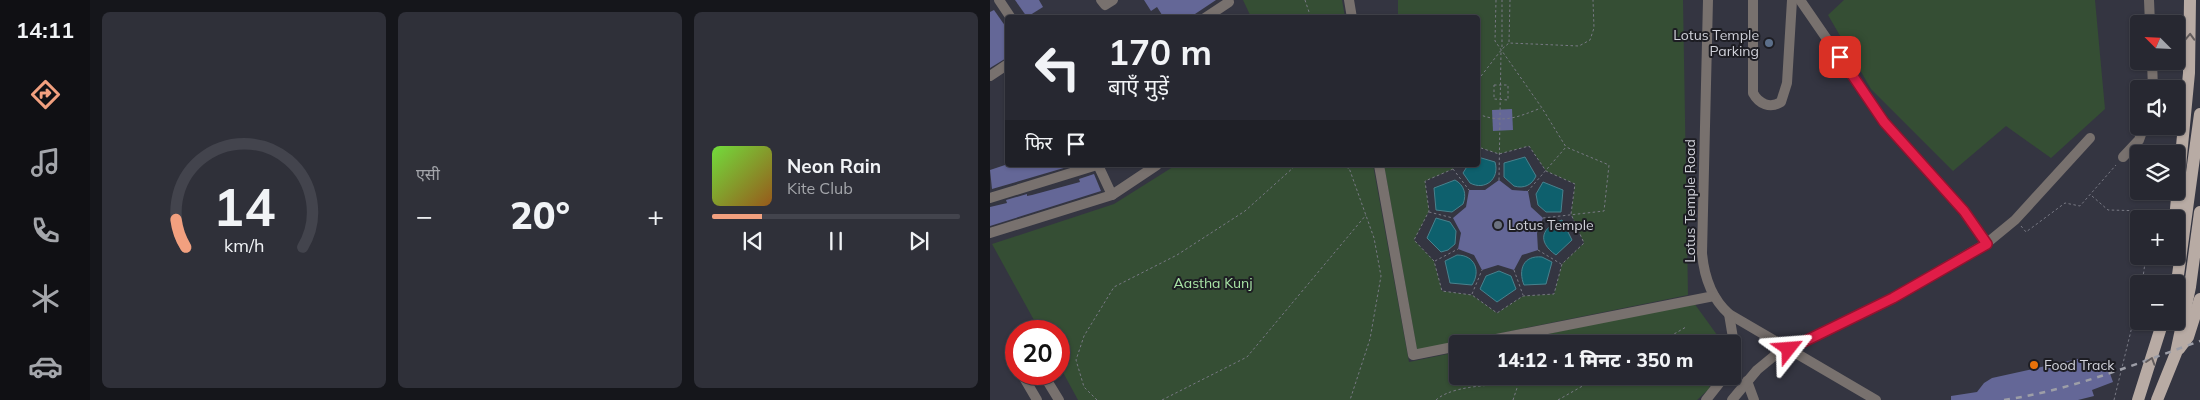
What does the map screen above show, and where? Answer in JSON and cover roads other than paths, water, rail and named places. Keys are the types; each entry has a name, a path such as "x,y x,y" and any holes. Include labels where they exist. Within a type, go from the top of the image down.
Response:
{"main road":[{"path":"2176,210 2189,74 2190,0"},
{"path":"2178,275 2200,114"},
{"path":"2157,400 2176,353 2190,286 2200,212"},
{"path":"2176,353 2188,337 2200,299"},
{"path":"2138,400 2160,330"}],"street":[{"path":"999,0 1009,15"},
{"path":"1102,0 1105,5 1112,0"},
{"path":"1349,0 1352,15"},
{"name":"Lotus Temple Road","path":"1708,0 1702,253 1704,271 1714,296 1720,306 1729,314 1876,400"},
{"path":"1753,0 1753,93 1763,105 1776,105 1781,102 1787,83 1792,0"},
{"path":"1800,0 1884,122 1964,211 1987,244"},
{"path":"2149,0 2150,15"},
{"path":"1210,15 1229,2"},
{"path":"990,76 1005,66"},
{"path":"2123,157 2139,140 2141,135"},
{"path":"1732,400 1764,363 1893,298 1987,244 2015,220 2090,138"},
{"path":"990,198 1091,167"},
{"path":"1098,167 1112,195"},
{"path":"990,233 1112,195 1155,167"},
{"path":"1379,167 1413,355 1449,348"},
{"path":"1517,335 1714,296"},
{"path":"1729,314 1732,335"},
{"path":"1747,381 1754,400"},
{"path":"1028,385 1037,400"},
{"path":"1050,385 1059,400"},
{"path":"1706,400 1718,385"}],"water":[{"path":"1525,157 1536,176 1527,185 1521,187 1514,186 1504,177 1504,163"},
{"path":"1480,158 1495,162 1495,174 1490,182 1486,184 1476,185 1470,183 1463,173 1467,167 1480,167"},
{"path":"1455,180 1461,184 1464,190 1463,204 1452,212 1436,210 1434,188"},
{"path":"1543,182 1563,190 1561,212 1546,212 1538,205 1536,194"},
{"path":"1436,218 1450,222 1456,231 1455,244 1448,250 1441,252 1427,238"},
{"path":"1562,220 1572,240 1556,255 1546,245 1544,235 1550,226"},
{"path":"1457,255 1468,258 1475,265 1476,274 1472,285 1450,283 1445,261"},
{"path":"1542,257 1552,262 1546,284 1524,285 1522,269 1526,261 1530,258"},
{"path":"1499,271 1511,276 1516,289 1497,302 1480,289 1486,276"}],"railway":[{"path":"2004,400 2029,396 2079,383 2200,341"}],"place":[{"name":"Lotus Temple Parking","path":"1769,43"},
{"name":"Lotus Temple","path":"1498,225"},
{"name":"Food Track","path":"2034,365"}],"park label":[{"name":"Aastha Kunj","path":"1213,283"}]}
